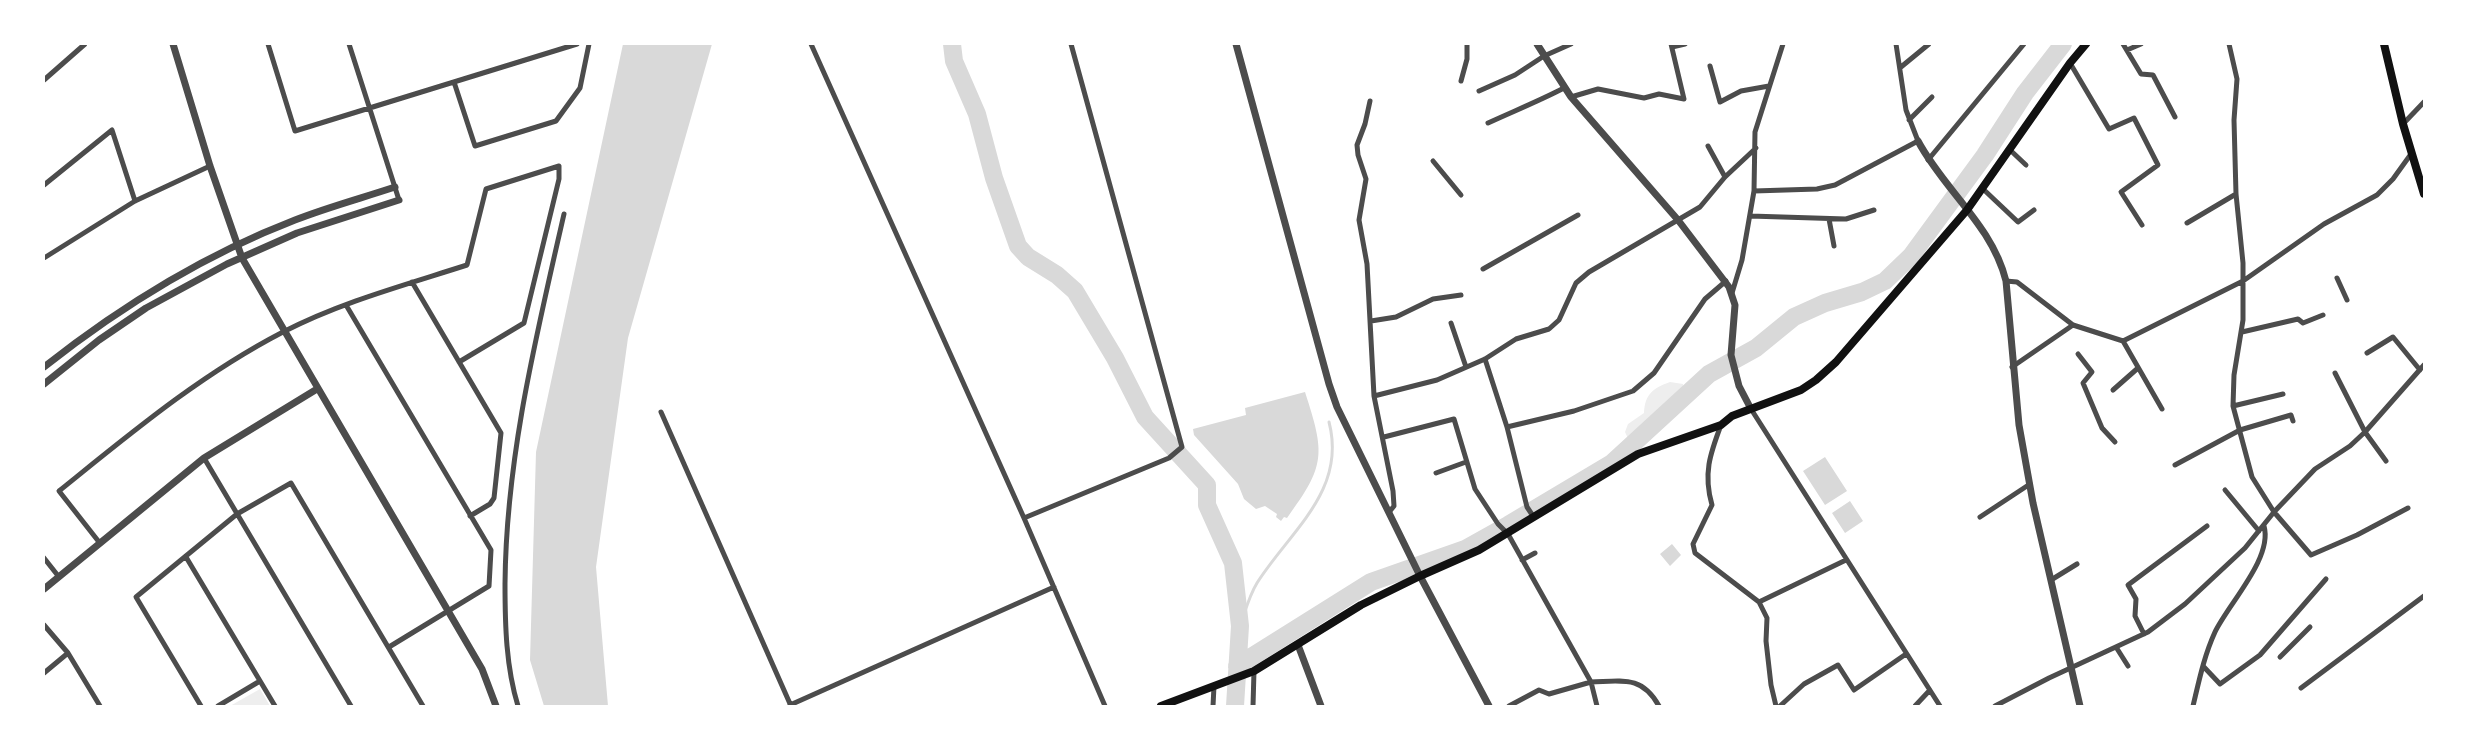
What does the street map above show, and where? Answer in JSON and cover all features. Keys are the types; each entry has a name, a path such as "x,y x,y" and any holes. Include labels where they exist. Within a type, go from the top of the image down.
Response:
{"main road":[{"path":"1161,706 1251,673 1361,606 1420,576 1479,550 1532,515 1638,454 1720,425 1732,416 1801,390 1823,374 1982,188 2070,63 2086,44"},
{"path":"2384,44 2403,124 2424,194"}],"street":[{"path":"44,80 85,44"},
{"path":"173,44 210,166 242,258 283,332 482,669 496,706"},
{"path":"268,44 295,131 577,44"},
{"path":"44,384 99,340 146,308 242,258 297,233 399,200 349,44"},
{"path":"454,81 475,146 556,121 580,88 590,44"},
{"path":"811,44 1106,706"},
{"path":"1024,518 1169,458 1182,447 1071,44"},
{"path":"1236,44 1337,407 1420,576 1489,706"},
{"path":"1461,81 1467,59 1467,44"},
{"path":"1537,44 1571,97 1678,220 1726,281 1735,305 1731,355 1739,386 1751,409 1940,706"},
{"path":"1479,92 1515,75 1544,56 1571,44"},
{"path":"1571,97 1598,89 1644,98 1659,94 1684,99 1672,45 1685,44"},
{"path":"1732,293 1742,260 1754,191 1757,125 1783,44"},
{"path":"1896,44 1900,81 1909,120 1918,141 1928,160 1997,252 2006,281 2012,367 2030,484 2080,706"},
{"path":"1900,67 1929,44"},
{"path":"1928,160 2024,44"},
{"path":"2124,44 2141,74 2152,75 2175,117"},
{"path":"2127,50 2141,44"},
{"path":"2229,44 2237,79 2234,120 2236,194 2243,264 2242,332 2234,375 2233,406 2252,477 2274,512 2311,555 2357,535 2408,507"},
{"path":"2070,63 2109,129 2134,118 2158,165 2121,192 2142,225"},
{"path":"1710,66 1720,102 1741,90 1769,86"},
{"path":"1488,123 1523,106 1532,105 1564,88"},
{"path":"1909,120 1932,97"},
{"path":"1370,101 1357,145 1366,179 1359,220 1366,254 1374,396 1393,490 1394,506 1390,511"},
{"path":"2403,124 2424,102"},
{"path":"44,185 112,130 135,201"},
{"path":"1754,191 1817,189 1835,185 1918,141"},
{"path":"1708,146 1725,177"},
{"path":"1374,396 1437,380 1485,359 1516,339 1549,329 1559,320 1576,284 1589,272 1700,207 1725,177 1756,148"},
{"path":"2009,149 2026,165"},
{"path":"2006,281 2017,282 2073,326 2123,341 2242,281 2324,224 2377,195 2393,180 2411,154"},
{"path":"1433,161 1461,195"},
{"path":"44,258 135,201 210,166"},
{"path":"99,542 59,491 186,390 283,332 346,305 467,265 486,189 559,166 559,179 524,323 459,362"},
{"path":"44,367 140,297 236,245 295,220 395,187"},
{"path":"1982,188 2018,222 2034,210"},
{"path":"2187,223 2236,194"},
{"path":"1750,216 1846,219 1874,210"},
{"path":"518,706 509,660 505,613 505,547 522,403 564,214"},
{"path":"1484,269 1578,214"},
{"path":"1829,219 1834,246"},
{"path":"2337,279 2347,300"},
{"path":"1507,427 1574,411 1633,391 1654,373 1705,299 1726,281"},
{"path":"412,282 501,433 494,498 490,504 470,516"},
{"path":"1371,321 1396,317 1433,299 1461,295"},
{"path":"346,305 491,550 489,586 389,647"},
{"path":"2242,332 2298,319 2303,323 2323,315"},
{"path":"1451,323 1466,367"},
{"path":"2012,367 2073,326"},
{"path":"1999,705 2070,667 2144,634 2185,604 2245,548 2274,512 2315,469 2350,446 2365,432 2422,368 2393,337 2367,353"},
{"path":"2123,341 2162,409"},
{"path":"2078,354 2092,372 2083,383 2102,428 2115,442"},
{"path":"1485,359 1507,427 1527,507 1532,515"},
{"path":"2113,390 2138,368"},
{"path":"2335,373 2365,432 2386,461"},
{"path":"44,589 204,458 317,389"},
{"path":"2233,406 2283,394"},
{"path":"661,412 791,706 1054,587"},
{"path":"2175,465 2240,430 2291,415 2293,422"},
{"path":"1384,437 1454,419 1475,489 1506,533 1591,682 1597,706"},
{"path":"1720,425 1711,451 1706,486 1712,505 1693,544 1695,553 1759,602 1767,618 1766,640 1771,685 1778,706 1804,684 1838,665 1854,690 1906,654"},
{"path":"204,458 351,706"},
{"path":"1436,472 1466,462"},
{"path":"201,706 136,597 237,514 291,483 423,706"},
{"path":"1980,517 2030,484"},
{"path":"2193,706 2203,666 2216,630 2261,555 2266,536 2225,490"},
{"path":"2144,634 2135,616 2136,599 2128,585 2207,526"},
{"path":"1522,560 1535,553"},
{"path":"186,557 274,706"},
{"path":"44,558 59,577"},
{"path":"1759,602 1846,560"},
{"path":"2050,580 2077,564"},
{"path":"2203,666 2220,684 2260,655 2326,579"},
{"path":"2301,688 2424,596"},
{"path":"44,625 68,652 100,706"},
{"path":"2280,657 2310,627"},
{"path":"1298,645 1321,706"},
{"path":"2116,647 2127,666"},
{"path":"44,673 68,652"},
{"path":"1251,673 1253,706"},
{"path":"218,706 260,681"},
{"path":"1509,706 1539,690 1550,694 1591,682 1638,683 1646,688 1659,706"},
{"path":"1213,706 1214,686"},
{"path":"1915,706 1930,690"}],"shaded area":[{"path":"623,44 712,44 628,338 596,567 608,706 544,706 530,660 536,452"},
{"path":"1670,382 1683,384 1685,400 1656,433 1631,445 1625,432 1628,424 1644,413 1646,401 1651,393"},
{"path":"1305,392 1316,430 1318,458 1309,485 1287,518 1284,517 1281,521 1276,517 1277,514 1265,506 1256,509 1244,499 1238,484 1194,435 1193,429 1246,415 1245,408"},
{"path":"1825,457 1847,491 1825,505 1803,471"},
{"path":"1850,501 1863,521 1845,533 1832,513"},
{"path":"1672,544 1681,555 1670,566 1660,554"},
{"path":"260,689 270,706 230,706"}],"waterway":[{"path":"952,44 954,61 977,114 994,178 1018,246 1028,257 1057,275 1075,291 1115,358 1145,417 1207,485 1207,505 1233,563 1240,626 1235,706"},
{"path":"1237,666 1371,582 1465,549 1508,525 1612,463 1709,374 1756,348 1794,317 1885,281 1911,256 1985,155 2025,93 2063,44"},
{"path":"1240,626 1257,583 1312,509 1323,490 1330,469 1332,447 1329,422"}]}
